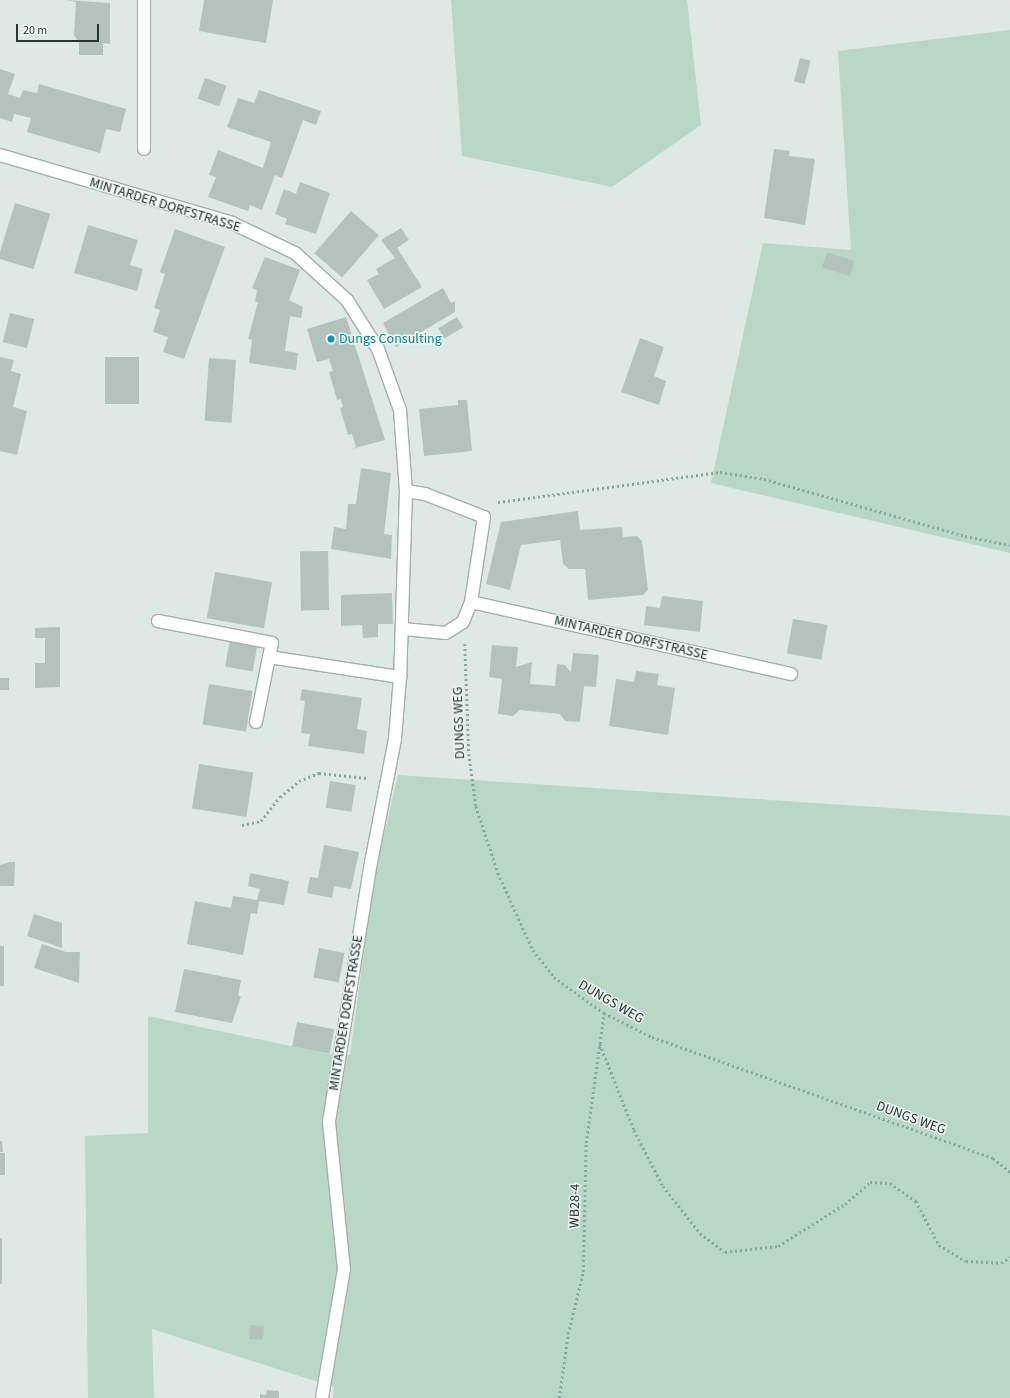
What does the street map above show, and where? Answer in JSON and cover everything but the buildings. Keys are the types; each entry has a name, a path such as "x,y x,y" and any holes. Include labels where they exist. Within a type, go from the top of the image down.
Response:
{"street":[{"path":"144,0 144,149"},
{"name":"MINTARDER DORFSTRASSE","path":"0,155 232,223 295,253 347,300 378,349 400,410 406,491 403,629 400,677 395,739 386,782 329,1122 344,1269 322,1398"},
{"path":"403,629 446,633 463,622 472,602 484,517 425,494 406,491"},
{"name":"MINTARDER DORFSTRASSE","path":"472,602 791,674"},
{"path":"158,621 272,643 256,722"},
{"path":"269,657 400,677"}],"path":[{"path":"484,517 498,502 720,472 764,479 965,536 1010,545"},
{"name":"DUNGS WEG","path":"463,622 469,754 476,806 498,873 533,950 554,977 604,1013 652,1037 993,1158 1010,1172"},
{"path":"242,825 262,822 280,797 299,781 319,773 346,774 386,782"},
{"name":"WB28-4","path":"559,1398 568,1334 583,1272 586,1143 604,1013"},
{"path":"600,1044 634,1130 663,1186 700,1233 725,1252 778,1246 845,1204 870,1182 890,1183 916,1201 939,1245 966,1261 1001,1262 1010,1257"}],"green space":[{"path":"451,0 687,0 701,125 612,187 462,156"},
{"path":"1010,30 1010,553 711,483 763,243 851,250 838,51"},
{"path":"398,775 1010,816 1010,1398 333,1398 334,1387 152,1329 154,1398 88,1398 85,1136 148,1133 148,1016 333,1055 350,1055 374,877"}],"place":[{"name":"Dungs Consulting","path":"331,339"}]}
